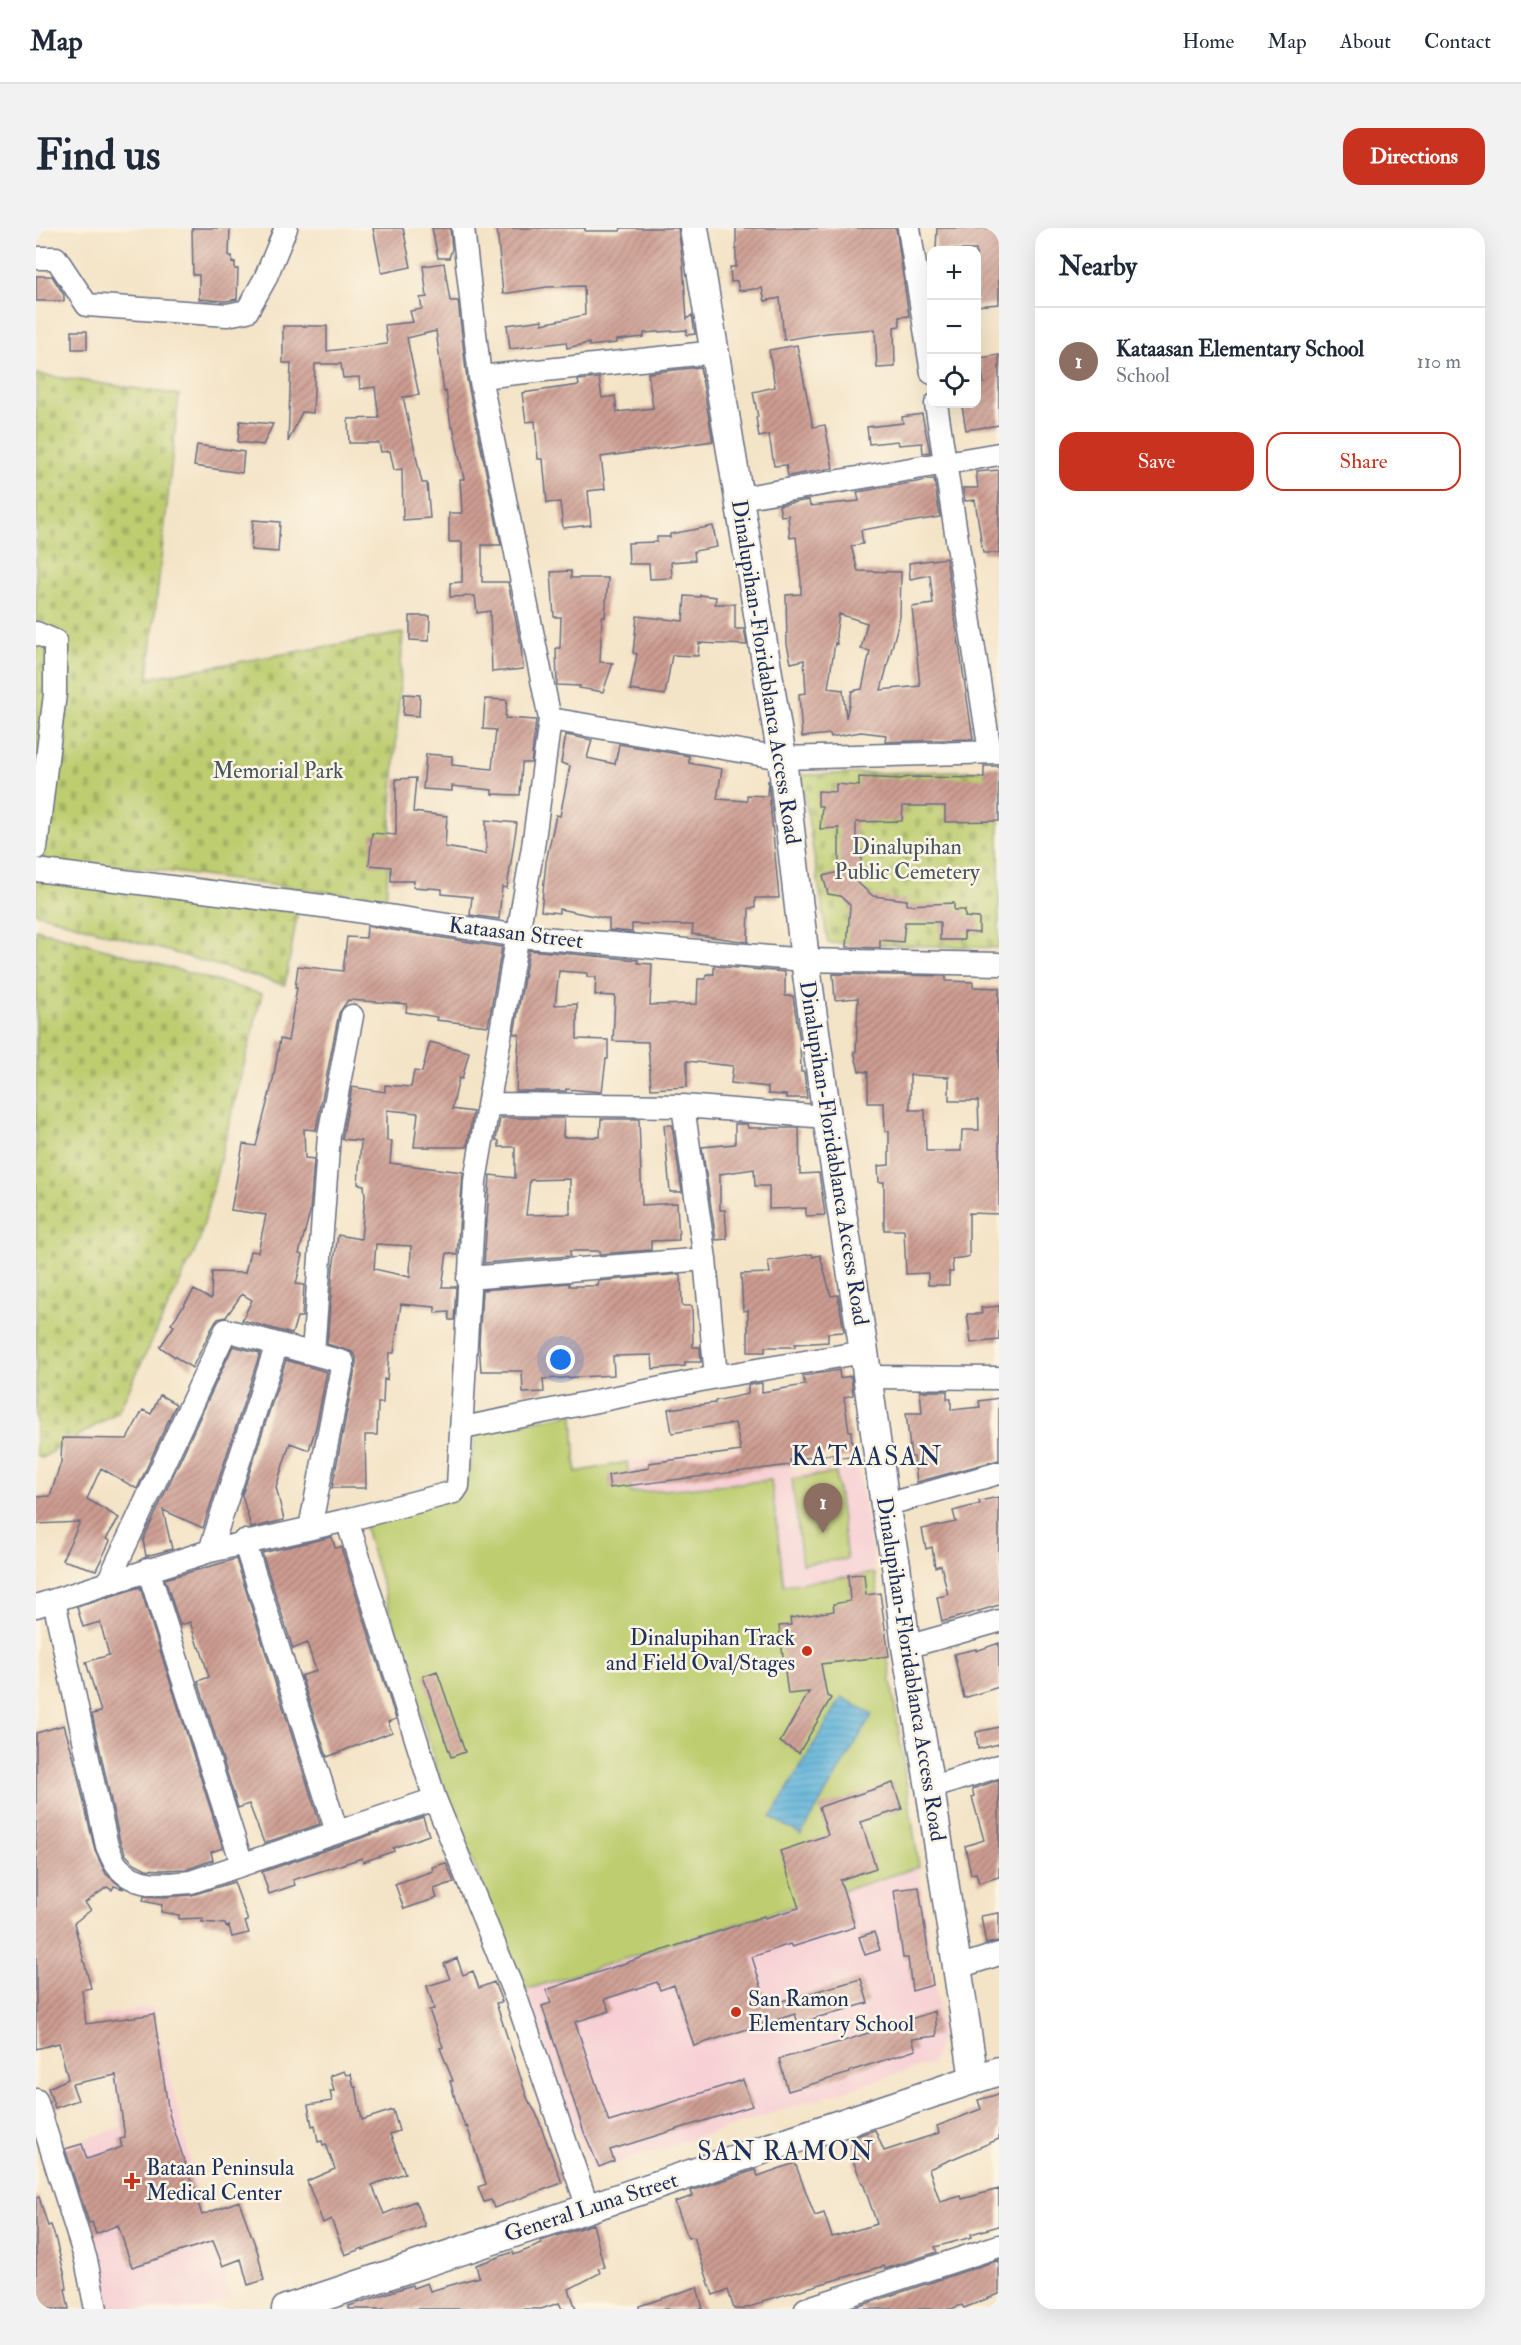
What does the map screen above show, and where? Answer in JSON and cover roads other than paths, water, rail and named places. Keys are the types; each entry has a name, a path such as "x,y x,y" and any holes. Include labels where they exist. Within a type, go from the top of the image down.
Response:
{"main road":[{"name":"Dinalupihan-Floridablanca Access Road","path":"694,228 782,758 805,960 885,1505 896,1565 906,1647 958,1967 987,2075"},
{"name":"General Luna Street","path":"286,2309 987,2075"}],"street":[{"path":"36,258 56,258 87,305 227,315 247,311 265,279 286,228"},
{"path":"435,1799 191,1882 154,1885 132,1878 117,1866 107,1846 45,1604 148,1569 210,1551 347,1520 454,1492 458,1486 475,1181 534,847 549,719 480,377 464,228"},
{"path":"909,228 929,354"},
{"path":"480,377 716,352"},
{"path":"549,719 782,758 995,752 937,408"},
{"path":"740,498 999,454"},
{"path":"36,633 55,641 55,694 36,848"},
{"name":"Kataasan Street","path":"36,870 330,907 519,936 805,960 999,964"},
{"path":"313,1353 329,1135 352,1017"},
{"path":"489,1104 683,1106 827,1117"},
{"path":"683,1106 705,1259 716,1377"},
{"path":"468,1278 705,1259"},
{"path":"108,1582 226,1330 343,1362 309,1528"},
{"path":"210,1551 277,1344"},
{"path":"463,1428 716,1377 865,1365 999,1378"},
{"path":"885,1505 999,1473"},
{"path":"347,1520 435,1799 518,2000 588,2208"},
{"path":"244,1542 337,1832"},
{"path":"148,1569 242,1864"},
{"path":"906,1647 999,1621"},
{"path":"930,1788 999,1766"},
{"path":"958,1967 999,1954"},
{"path":"36,2100 44,2154 86,2260 96,2309"},
{"path":"806,2309 999,2246"}],"water":[{"path":"842,1697 872,1715 801,1835 771,1817"}],"place":[{"name":"Kataasan Elementary School","path":"823,1533"},
{"name":"Dinalupihan Track and Field Oval/Stages","path":"807,1651"},
{"name":"San Ramon Elementary School","path":"736,2012"},
{"name":"Bataan Peninsula Medical Center","path":"132,2181"}],"district":[{"name":"KATAASAN","path":"867,1457"},
{"name":"SAN RAMON","path":"786,2152"}],"park label":[{"name":"Memorial Park","path":"278,771"},
{"name":"Dinalupihan Public Cemetery","path":"907,860"}]}
